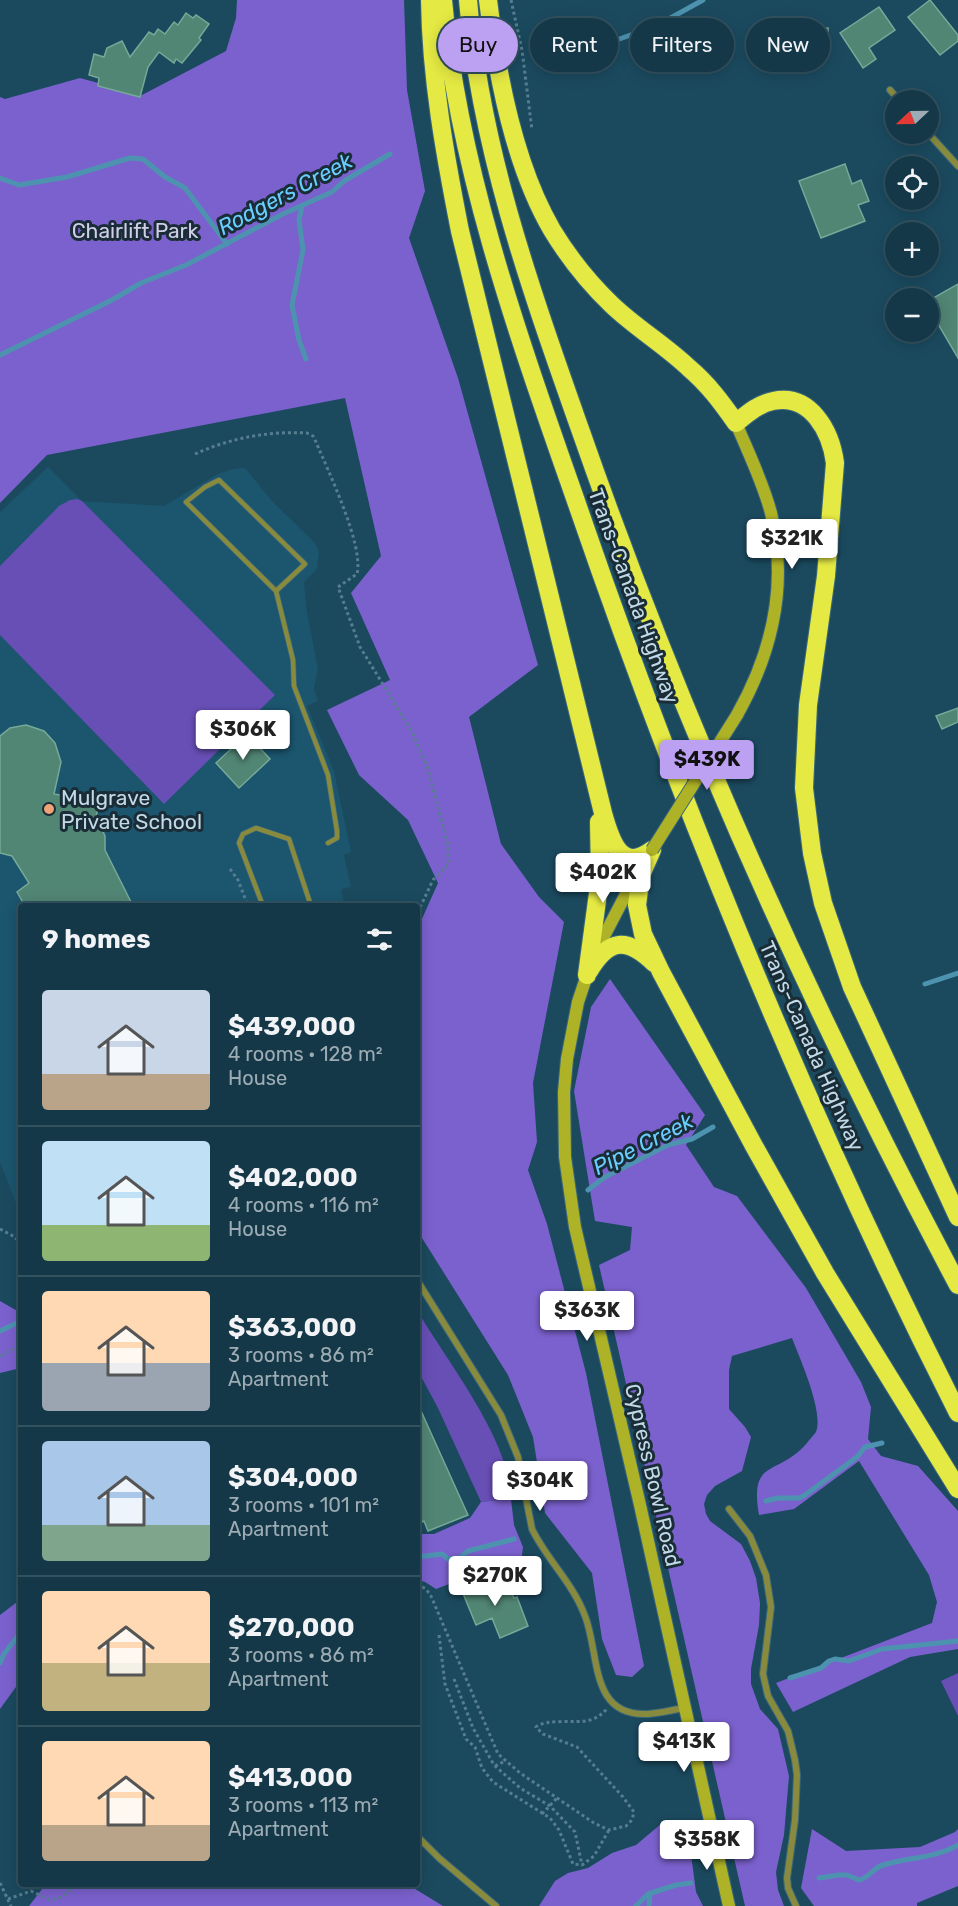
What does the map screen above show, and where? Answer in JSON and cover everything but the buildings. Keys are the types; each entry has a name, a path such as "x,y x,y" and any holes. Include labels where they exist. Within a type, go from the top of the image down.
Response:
{"highway":[{"path":"430,0 435,80 450,183 460,231 607,828 619,851 628,858 635,859 652,850"},
{"name":"Trans-Canada Highway","path":"443,0 461,123 486,223 560,456 630,655 704,850 781,1034 876,1245 958,1413"},
{"name":"Trans-Canada Highway","path":"468,0 482,99 510,217 548,338 628,565 700,745 779,926 865,1105 958,1284"},
{"path":"488,0 498,64 516,140 537,201 568,255 613,306 688,366 717,396 736,423 761,405 786,400 810,411 820,420 828,433 835,463 826,576 808,705 804,788 812,853 823,903 852,987 958,1217"},
{"path":"587,975 600,878 600,833 595,775"},
{"path":"652,850 641,875 637,905 643,934 661,972 805,1239 958,1489"},
{"path":"587,975 606,949 623,944 640,950 661,972"}],"street":[{"path":"938,144 958,166"},
{"name":"Cypress Bowl Road","path":"729,1906 575,1227 563,1135 564,1092 572,1027 587,975 617,909 737,715 760,670 769,644 775,612 776,544 771,513 761,481 736,423"},
{"path":"420,1285 501,1414 519,1457 532,1529 567,1579 586,1617 605,1695 623,1710 647,1714 684,1708"},
{"path":"729,1509 750,1536 766,1575 771,1607 763,1674 764,1683 768,1696 788,1731 797,1775 795,1820 787,1878 788,1888 796,1906"},
{"path":"420,1839 496,1906"}],"lane":[{"path":"276,591 305,564 219,480 193,495 186,502 276,591 293,660 294,686 328,775 337,838 328,843"},
{"path":"262,903 239,843 243,834 256,828 289,839 310,903"}],"path":[{"path":"511,0 522,50 532,131"},
{"path":"195,454 218,444 257,434 307,433 313,436 316,442 346,516 359,559 357,574 338,587 360,647 411,730 427,766 448,845 448,865 433,880 420,908"},
{"path":"230,869 238,880 247,903"},
{"path":"0,1229 18,1241"},
{"path":"0,1356 18,1348"},
{"path":"420,1586 431,1596 498,1754 594,1823 609,1830 620,1829 632,1820 633,1812 630,1806 577,1747 543,1734 537,1727 545,1723 596,1718 613,1704"},
{"path":"439,1635 444,1684 466,1739 475,1747 482,1768 493,1782 549,1818 559,1830 573,1864 582,1865 594,1856 609,1830"},
{"path":"454,1679 473,1728 495,1766 520,1788 549,1806 575,1832 582,1865"},
{"path":"458,1717 468,1714"},
{"path":"495,1766 505,1761"},
{"path":"542,1814 557,1797"},
{"path":"0,1883 11,1906"},
{"path":"8,1899 31,1891 50,1900 57,1899 72,1887"}],"shaded area":[{"path":"48,467 82,501 164,506 218,474 245,468 272,501 315,543 319,552 317,569 304,582 307,612 318,669 314,689 318,701 307,706 334,771 351,852 344,855 351,887 341,889 344,903 18,903 18,1208 0,1162 0,512"},
{"path":"77,499 82,501 275,695 164,804 0,635 0,566 59,506"},
{"path":"420,1315 489,1427 508,1476 511,1499 481,1502 438,1408 420,1375"},
{"path":"958,1673 958,1716 941,1681"}],"green space":[{"name":"Chairlift Park","path":"237,0 404,0 407,90 425,191 409,238 458,378 538,665 469,717 501,844 539,897 564,922 533,1083 537,1142 528,1170 547,1224 586,1373 644,1666 632,1677 616,1675 602,1639 592,1573 545,1513 533,1437 508,1375 420,1235 420,923 438,883 408,820 359,775 327,710 390,680 351,593 381,556 345,398 47,455 0,503 0,97 5,99 80,78 142,95 226,51 236,18"},
{"path":"610,979 705,1115 686,1145 714,1187 737,1196 806,1288 861,1382 871,1407 868,1439 881,1456 918,1466 958,1511 958,1649 910,1657 793,1712 776,1683 932,1623 937,1602 929,1575 859,1461 794,1509 759,1515 758,1484 762,1476 807,1443 816,1432 817,1412 810,1385 792,1338 732,1356 729,1370 729,1409 751,1437 742,1471 715,1486 707,1495 704,1504 710,1521 741,1544 756,1578 760,1603 759,1625 751,1669 751,1684 760,1709 778,1729 789,1776 784,1835 776,1872 778,1890 784,1906 745,1906 599,1265 630,1250 632,1227 595,1221 574,1091 591,1007"},
{"path":"0,1301 18,1311 18,1369 0,1373"},
{"path":"511,1499 514,1525 523,1547 521,1563 502,1564 436,1589 420,1581 420,1534 434,1534 470,1518 481,1502"},
{"path":"18,1601 18,1684 0,1709 0,1615"},
{"path":"661,1824 682,1824 690,1847 696,1892 703,1906 539,1906 555,1881 568,1873 588,1868 612,1853 636,1845"},
{"path":"812,1829 846,1851 920,1847 958,1829 958,1886 917,1903 917,1906 814,1906 801,1888"},
{"path":"44,1887 412,1887 443,1906 29,1906"}],"waterway":[{"name":"Rodgers Creek","path":"618,39 656,26 703,0"},
{"name":"Rodgers Creek","path":"0,355 112,300 141,283 186,265 283,214 332,192 344,181 390,154"},
{"path":"0,178 19,185 67,177 130,158 143,159 165,177 185,188 227,244"},
{"path":"302,206 299,220 303,250 292,305 299,340 306,359"},
{"name":"Pipe Creek","path":"925,984 958,973"},
{"name":"Pipe Creek","path":"588,1190 605,1177 652,1153 668,1145 692,1139 713,1127"},
{"name":"Pipe Creek","path":"0,1331 18,1322"},
{"name":"Pipe Creek","path":"766,1501 778,1498 799,1498 857,1457 865,1447 882,1443"},
{"name":"Pipe Creek","path":"420,1557 442,1554 448,1559 460,1558 468,1551 514,1539"},
{"name":"Pipe Creek","path":"0,1663 18,1636"},
{"path":"790,1678 821,1668 835,1659 849,1661 882,1649 958,1641"},
{"name":"Pipe Creek","path":"819,1878 847,1875 859,1880 883,1865 940,1853 958,1845"},
{"name":"Pipe Creek","path":"636,1906 648,1894 691,1883"},
{"name":"Pipe Creek","path":"649,1906 650,1893"}],"place":[{"name":"Mulgrave Private School","path":"49,809"}]}
